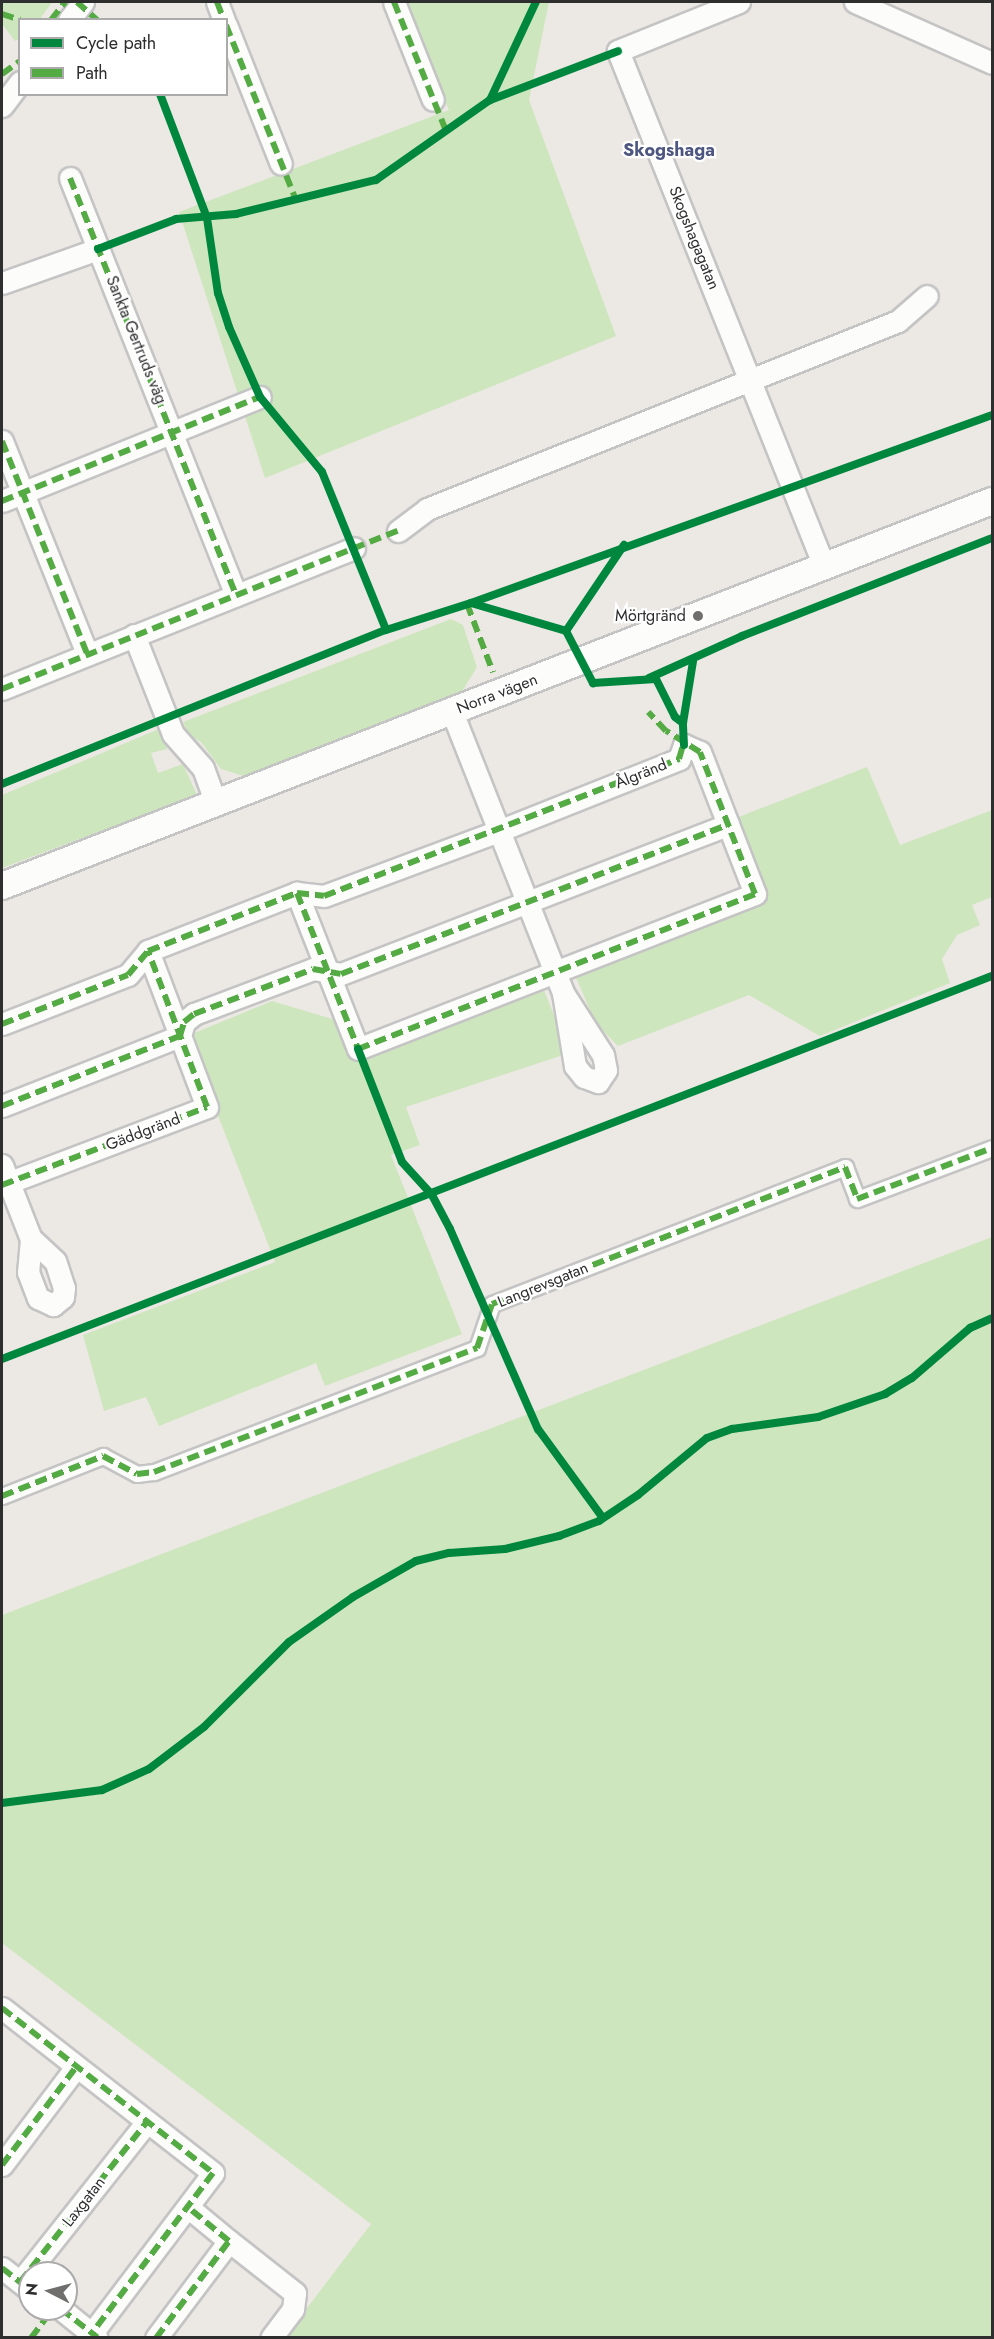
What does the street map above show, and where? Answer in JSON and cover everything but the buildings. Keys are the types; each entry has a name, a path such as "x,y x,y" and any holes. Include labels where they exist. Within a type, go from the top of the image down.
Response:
{"street":[{"path":"70,18 82,2"},
{"path":"218,2 224,18"},
{"path":"394,2 433,100"},
{"name":"Skogshagagatan","path":"739,2 618,51 824,566"},
{"path":"855,2 993,63"},
{"path":"228,30 281,164"},
{"path":"2,106 18,85"},
{"name":"Sankta Gertruds väg","path":"70,178 236,595"},
{"path":"2,283 98,249"},
{"path":"398,531 427,509 898,321 927,296"},
{"path":"2,501 260,397"},
{"path":"2,441 87,654"},
{"name":"Norra vägen","path":"2,886 215,801 452,712 993,501"},
{"path":"2,689 354,548"},
{"path":"134,635 173,734 203,768 215,801"},
{"path":"452,712 501,830 563,993"},
{"name":"Ålgränd","path":"684,745 700,752 755,894 358,1049 297,892 324,896 501,830 679,759 684,745"},
{"path":"2,1106 180,1036 184,1022 194,1014 313,969 341,974 728,825"},
{"path":"2,1024 128,975 148,951 297,892"},
{"name":"Gäddgränd","path":"31,1239 4,1178 207,1107 148,951"},
{"name":"Langrevsgatan","path":"2,1496 103,1456 137,1474 154,1472 477,1348 492,1304 845,1167 857,1199 993,1148"},
{"path":"3,2013 213,2174 95,2335 77,2321"},
{"path":"2,2165 76,2067"},
{"name":"Laxgatan","path":"44,2261 147,2122"},
{"path":"189,2208 295,2293 293,2308 271,2337"},
{"path":"156,2337 229,2241"},
{"name":"Laxgatan","path":"2,2268 18,2281"}],"green space":[{"path":"2,2 52,2 41,18 18,18 18,40 15,41 2,24"},
{"path":"409,2 549,2 529,100 616,336 265,478 179,212 449,110 403,5"},
{"path":"451,619 463,625 477,667 461,693 244,776 221,769 201,742 189,735 183,722"},
{"path":"159,729 167,749 151,753 158,773 183,764 197,795 2,868 2,795"},
{"path":"867,767 900,845 992,810 992,897 972,905 980,925 957,935 942,959 950,983 820,1036 749,995 618,1046 596,1024 574,973 763,897 736,818"},
{"path":"540,980 569,1053 406,1107 420,1145 391,1155 462,1334 325,1386 316,1363 159,1426 146,1397 104,1411 83,1335 275,1262 187,1036 272,1001 339,1021 351,1054"},
{"path":"992,1237 992,2337 285,2337 371,2224 2,1943 2,1615"}],"marked path":[{"path":"53,18 65,2"},
{"path":"77,2 95,18"},
{"path":"217,2 223,18"},
{"path":"394,2 445,128"},
{"path":"2,14 18,19"},
{"path":"228,30 296,200"},
{"path":"2,74 18,62"},
{"path":"70,178 236,595"},
{"path":"2,501 260,397"},
{"path":"2,441 87,654"},
{"path":"2,689 398,531"},
{"path":"467,604 493,672"},
{"path":"297,893 358,1049 755,894 700,752 666,731 648,712"},
{"path":"2,1024 128,975 148,951 297,893 324,896 679,759 684,741"},
{"path":"2,1106 180,1036 184,1022 194,1014 313,969 341,974 728,825"},
{"path":"2,1185 207,1107 148,951"},
{"path":"2,1496 103,1456 137,1474 154,1472 477,1348 492,1304 845,1167 857,1199 992,1148"},
{"path":"2,2008 213,2173 92,2333"},
{"path":"2,2165 76,2067"},
{"path":"37,2261 147,2122"},
{"path":"156,2338 229,2241 189,2208"},
{"path":"2,2268 18,2281"},
{"path":"31,2338 44,2321"},
{"path":"76,2321 97,2337"}],"cycle path":[{"path":"98,249 176,219 236,214 376,180 490,100 536,2"},
{"path":"490,100 618,51"},
{"path":"161,96 207,218 218,293 229,327 260,397 322,472 386,630"},
{"path":"2,784 386,630 471,603 992,415"},
{"path":"649,678 742,636 992,538"},
{"path":"471,603 566,631 624,545"},
{"path":"566,631 593,683 656,679 675,717 683,723"},
{"path":"684,745 683,723 693,661"},
{"path":"2,1359 992,976"},
{"path":"358,1049 402,1162 432,1195 450,1229 538,1429 603,1518"},
{"path":"2,1803 102,1790 149,1769 204,1727 289,1642 353,1597 416,1561 449,1553 505,1549 559,1536 599,1521 638,1495 707,1438 732,1429 818,1417 885,1394 912,1378 970,1328 992,1318"}],"place":[{"name":"Mörtgränd","path":"698,616"}],"district":[{"name":"Skogshaga","path":"669,150"}]}
